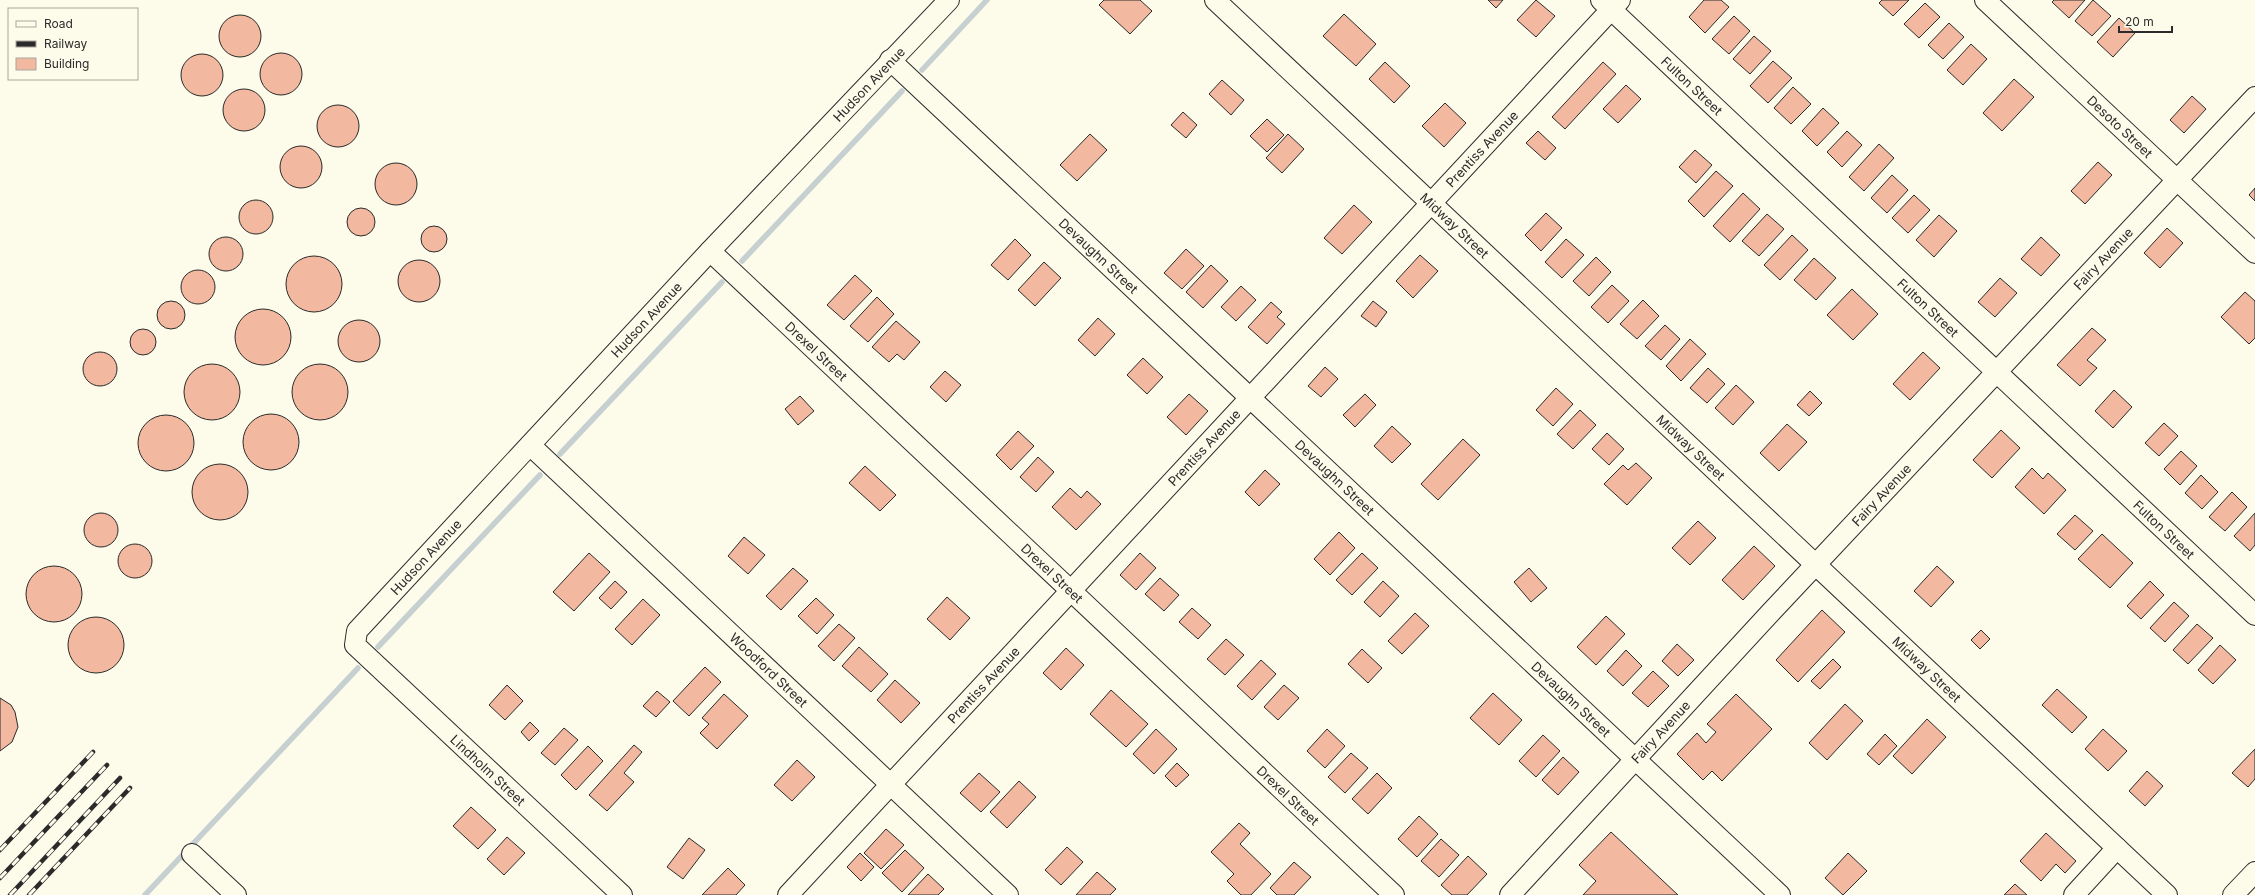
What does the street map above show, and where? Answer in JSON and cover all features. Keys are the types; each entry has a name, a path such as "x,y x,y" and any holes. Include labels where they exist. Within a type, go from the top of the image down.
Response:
{"street":[{"name":"Hudson Avenue","path":"355,645 358,631 710,251 890,60 949,0"},
{"name":"Midway Street","path":"1215,0 2167,895"},
{"name":"Desoto Street","path":"1985,0 2255,253"},
{"name":"Prentiss Avenue","path":"788,895 1250,396 1431,204 1453,177 1610,3"},
{"name":"Fulton Street","path":"1610,3 1995,372 2255,615"},
{"name":"Devaughn Street","path":"890,60 1250,396 1780,895"},
{"name":"Fairy Avenue","path":"1510,895 1995,372 2255,97"},
{"name":"Drexel Street","path":"710,251 1394,895"},
{"name":"Woodford Street","path":"530,445 1008,895"},
{"name":"Lindholm Street","path":"355,645 622,895"},
{"path":"2074,895 2117,848"},
{"path":"192,854 236,895"},
{"path":"2233,895 2255,872"}],"building":[{"path":"1104,0 1140,0 1152,11 1130,34 1099,5"},
{"path":"1488,0 1503,0 1496,8"},
{"path":"1536,0 1555,16 1536,37 1517,20"},
{"path":"1704,0 1721,0 1729,7 1705,33 1689,17"},
{"path":"1882,0 1909,0 1893,16 1879,3"},
{"path":"2054,0 2085,0 2069,18 2052,2"},
{"path":"2093,0 2111,16 2092,36 2075,21"},
{"path":"1925,3 1940,17 1919,38 1904,24"},
{"path":"1344,14 1376,44 1356,66 1323,36"},
{"path":"236,15 244,15 252,18 258,24 261,36 258,48 252,54 244,57 236,57 228,54 222,48 219,40 219,32 222,24 228,18"},
{"path":"1734,16 1750,31 1729,54 1712,39"},
{"path":"2119,18 2135,33 2113,57 2097,42"},
{"path":"1949,23 1964,37 1943,59 1928,45"},
{"path":"1754,36 1771,51 1750,74 1733,59"},
{"path":"1971,44 1987,59 1963,85 1947,70"},
{"path":"277,53 285,53 293,56 299,62 302,74 299,86 293,92 285,95 277,95 269,92 263,86 260,78 260,70 263,62 269,56"},
{"path":"198,54 206,54 214,57 220,63 223,75 220,87 214,93 206,96 198,96 190,93 184,87 181,79 181,71 184,63 190,57"},
{"path":"1773,61 1792,78 1768,103 1750,86"},
{"path":"1385,62 1410,86 1394,103 1369,79"},
{"path":"1603,62 1616,74 1565,129 1552,117"},
{"path":"2014,79 2034,97 2002,131 1983,113"},
{"path":"1222,80 1244,100 1231,115 1209,94"},
{"path":"1626,85 1641,99 1618,123 1603,109"},
{"path":"1793,87 1811,104 1791,124 1774,108"},
{"path":"240,89 248,89 256,92 262,98 265,110 262,122 256,128 248,131 240,131 232,128 226,122 223,114 223,106 226,98 232,92"},
{"path":"2192,96 2206,109 2184,133 2170,120"},
{"path":"1445,103 1466,123 1444,147 1422,126"},
{"path":"334,105 342,105 350,108 356,114 359,126 356,138 350,144 342,147 334,147 326,144 320,138 317,130 317,122 320,114 326,108"},
{"path":"1823,108 1839,123 1817,146 1802,131"},
{"path":"1183,112 1197,125 1186,138 1171,125"},
{"path":"1267,119 1284,135 1267,152 1250,136"},
{"path":"1538,131 1556,148 1545,160 1526,143"},
{"path":"1847,131 1862,145 1842,167 1827,152"},
{"path":"1090,134 1107,150 1077,181 1060,165"},
{"path":"1288,134 1304,149 1282,173 1266,158"},
{"path":"1879,144 1894,158 1864,191 1849,177"},
{"path":"297,146 305,146 313,149 319,155 322,167 319,179 313,185 305,188 297,188 289,185 283,179 280,171 280,163 283,155 289,149"},
{"path":"1695,150 1712,165 1696,183 1679,167"},
{"path":"2098,162 2112,175 2085,204 2071,191"},
{"path":"392,163 400,163 408,166 414,172 417,184 414,196 408,202 400,205 392,205 384,202 378,196 375,188 375,180 378,172 384,166"},
{"path":"1716,171 1733,186 1704,217 1688,201"},
{"path":"1892,175 1908,190 1887,213 1871,198"},
{"path":"2255,188 2255,201 2249,195"},
{"path":"1743,193 1760,209 1730,242 1713,226"},
{"path":"1914,195 1930,210 1908,233 1892,218"},
{"path":"253,200 259,200 263,201 270,207 273,217 272,224 266,231 259,234 253,234 249,233 242,227 239,220 239,214 240,210 246,203"},
{"path":"1354,205 1372,222 1342,254 1324,238"},
{"path":"361,208 371,212 375,222 371,232 361,236 351,232 347,222 351,212"},
{"path":"1546,213 1562,228 1541,251 1525,235"},
{"path":"1767,214 1784,229 1759,256 1742,241"},
{"path":"1939,215 1957,231 1934,257 1916,240"},
{"path":"434,226 443,230 447,239 443,248 434,252 425,248 421,239 425,230"},
{"path":"2167,228 2183,243 2160,268 2144,253"},
{"path":"1792,235 1808,250 1780,280 1764,265"},
{"path":"223,237 229,237 233,238 240,244 243,254 242,261 236,268 229,271 223,271 219,270 212,264 209,257 209,251 210,247 216,240"},
{"path":"2041,237 2060,255 2041,276 2021,259"},
{"path":"1015,239 1031,255 1008,280 991,265"},
{"path":"1566,239 1584,255 1562,278 1545,262"},
{"path":"1186,249 1204,266 1182,289 1164,273"},
{"path":"1420,255 1438,271 1413,298 1396,281"},
{"path":"308,256 320,256 330,260 338,268 342,278 342,290 338,300 330,308 320,312 308,312 298,308 290,300 286,290 286,278 290,268 298,260"},
{"path":"1596,257 1611,272 1589,296 1573,281"},
{"path":"1814,258 1836,278 1816,300 1794,280"},
{"path":"415,260 423,260 431,263 437,269 440,281 437,293 431,299 423,302 415,302 407,299 401,293 398,285 398,277 401,269 407,263"},
{"path":"1044,262 1061,278 1035,306 1018,290"},
{"path":"1211,265 1228,281 1203,308 1186,292"},
{"path":"195,270 201,270 205,271 212,277 215,287 214,294 208,301 201,304 195,304 191,303 184,297 181,290 181,284 182,280 188,273"},
{"path":"855,275 872,291 844,320 827,305"},
{"path":"2000,278 2017,293 1995,317 1978,302"},
{"path":"1612,285 1629,301 1608,323 1591,307"},
{"path":"1241,286 1256,300 1236,321 1221,307"},
{"path":"1852,289 1878,314 1853,340 1827,315"},
{"path":"2245,292 2255,301 2255,338 2249,344 2221,317"},
{"path":"877,297 894,314 868,342 850,326"},
{"path":"1643,300 1659,316 1637,339 1620,324"},
{"path":"171,301 181,305 185,315 181,325 171,329 161,325 157,315 161,305"},
{"path":"1373,301 1387,312 1376,327 1361,316"},
{"path":"1271,302 1282,312 1277,317 1285,324 1267,344 1248,327"},
{"path":"257,309 269,309 279,313 287,321 291,331 291,343 287,353 279,361 269,365 257,365 247,361 239,353 235,343 235,331 239,321 247,313"},
{"path":"1098,318 1115,334 1095,356 1078,340"},
{"path":"355,320 363,320 371,323 377,329 380,341 377,353 371,359 363,362 355,362 347,359 341,353 338,345 338,337 341,329 347,323"},
{"path":"896,321 920,342 904,360 897,354 889,362 872,347"},
{"path":"1665,325 1680,339 1661,360 1645,346"},
{"path":"2092,328 2106,340 2087,360 2097,368 2080,386 2057,365"},
{"path":"143,329 152,333 156,342 152,351 143,355 134,351 130,342 134,333"},
{"path":"1690,339 1706,354 1681,381 1666,366"},
{"path":"97,352 103,352 107,353 114,359 117,369 116,376 110,383 103,386 97,386 93,385 86,379 83,372 83,366 84,362 90,355"},
{"path":"1923,352 1940,368 1910,400 1893,384"},
{"path":"1143,358 1163,377 1147,394 1127,375"},
{"path":"206,364 218,364 228,368 236,376 240,386 240,398 236,408 228,416 218,420 206,420 196,416 188,408 184,398 184,386 188,376 196,368"},
{"path":"314,364 326,364 336,368 344,376 348,386 348,398 344,408 336,416 326,420 314,420 304,416 296,408 292,398 292,386 296,376 304,368"},
{"path":"1325,367 1338,379 1321,397 1308,386"},
{"path":"1708,368 1725,384 1707,403 1690,388"},
{"path":"945,371 961,385 946,402 930,387"},
{"path":"1736,385 1754,402 1733,425 1715,408"},
{"path":"1556,388 1573,404 1553,426 1536,410"},
{"path":"2114,390 2132,407 2113,428 2095,411"},
{"path":"1810,391 1822,403 1809,416 1797,405"},
{"path":"1189,394 1208,411 1186,435 1167,417"},
{"path":"1365,394 1376,405 1355,427 1343,415"},
{"path":"800,396 814,411 798,425 785,409"},
{"path":"1580,410 1596,425 1573,449 1557,434"},
{"path":"265,414 277,414 287,418 295,426 299,436 299,448 295,458 287,466 277,470 265,470 255,466 247,458 243,448 243,436 247,426 255,418"},
{"path":"160,415 172,415 182,419 190,427 194,437 194,449 190,459 182,467 172,471 160,471 150,467 142,459 138,449 138,437 142,427 150,419"},
{"path":"2164,423 2178,436 2159,456 2145,443"},
{"path":"1787,424 1807,442 1779,471 1760,453"},
{"path":"1392,426 1411,444 1392,463 1374,446"},
{"path":"2001,430 2020,448 1992,478 1973,460"},
{"path":"1018,431 1034,446 1011,470 996,455"},
{"path":"1607,433 1624,449 1609,465 1592,449"},
{"path":"1463,439 1480,455 1438,500 1421,484"},
{"path":"2181,451 2197,466 2180,485 2164,469"},
{"path":"1038,457 1054,472 1036,492 1020,477"},
{"path":"1636,463 1652,478 1627,505 1604,484 1623,465 1628,470"},
{"path":"214,464 226,464 236,468 244,476 248,486 248,498 244,508 236,516 226,520 214,520 204,516 196,508 192,498 192,486 196,476 204,468"},
{"path":"865,466 896,495 880,511 849,483"},
{"path":"2032,468 2043,479 2048,473 2066,490 2044,514 2015,487"},
{"path":"1265,470 1280,484 1259,506 1245,492"},
{"path":"2201,475 2218,492 2202,509 2185,493"},
{"path":"1070,488 1081,498 1087,491 1101,504 1076,530 1052,507"},
{"path":"2232,492 2247,507 2225,531 2209,517"},
{"path":"98,513 104,513 108,514 115,520 118,530 117,537 111,544 104,547 98,547 94,546 87,540 84,533 84,527 85,523 91,516"},
{"path":"2255,513 2255,545 2250,551 2234,536"},
{"path":"2075,515 2093,531 2075,550 2057,534"},
{"path":"1698,521 1716,538 1690,565 1672,548"},
{"path":"1339,532 1355,548 1330,575 1314,559"},
{"path":"2102,534 2133,563 2110,588 2078,559"},
{"path":"744,537 765,555 748,574 728,556"},
{"path":"132,544 138,544 142,545 149,551 152,561 151,568 145,575 138,578 132,578 128,577 121,571 118,564 118,558 119,554 125,547"},
{"path":"1754,546 1775,566 1743,600 1722,580"},
{"path":"589,553 610,572 574,611 553,592"},
{"path":"1140,553 1156,568 1136,590 1120,575"},
{"path":"1362,553 1378,568 1352,595 1336,580"},
{"path":"48,566 60,566 70,570 78,578 82,588 82,600 78,610 70,618 60,622 48,622 38,618 30,610 26,600 26,588 30,578 38,570"},
{"path":"1937,566 1954,582 1931,607 1914,591"},
{"path":"793,568 808,581 781,610 766,596"},
{"path":"1529,568 1547,588 1531,602 1514,582"},
{"path":"1160,578 1179,595 1164,611 1145,594"},
{"path":"615,581 627,592 611,609 599,598"},
{"path":"1383,581 1399,596 1380,617 1364,602"},
{"path":"2150,581 2164,595 2141,619 2127,606"},
{"path":"947,597 970,618 950,640 927,619"},
{"path":"816,598 834,615 817,634 798,616"},
{"path":"643,599 660,615 632,645 615,629"},
{"path":"2174,602 2189,616 2165,642 2150,628"},
{"path":"1192,608 1211,625 1198,639 1179,622"},
{"path":"1822,610 1845,632 1798,682 1776,660"},
{"path":"1415,613 1429,626 1402,654 1388,641"},
{"path":"1606,616 1625,634 1596,665 1577,647"},
{"path":"90,617 102,617 112,621 120,629 124,639 124,651 120,661 112,669 102,673 90,673 80,669 72,661 68,651 68,639 72,629 80,621"},
{"path":"839,624 855,638 834,661 818,646"},
{"path":"2197,624 2213,638 2188,664 2173,650"},
{"path":"1981,630 1990,639 1980,649 1971,640"},
{"path":"1226,639 1244,655 1225,675 1207,659"},
{"path":"1677,644 1694,660 1678,676 1662,661"},
{"path":"2220,645 2236,660 2213,684 2198,670"},
{"path":"859,647 888,674 871,692 842,666"},
{"path":"1066,648 1084,665 1061,690 1043,673"},
{"path":"1362,649 1382,668 1368,683 1348,664"},
{"path":"1626,650 1642,666 1623,686 1607,671"},
{"path":"1833,659 1841,667 1820,689 1811,681"},
{"path":"1261,660 1276,674 1252,700 1237,686"},
{"path":"705,667 721,682 689,716 673,701"},
{"path":"1653,671 1669,686 1648,707 1632,693"},
{"path":"895,680 920,703 901,723 877,700"},
{"path":"507,685 523,701 505,720 489,705"},
{"path":"1284,685 1299,698 1278,720 1264,707"},
{"path":"2057,689 2087,717 2072,733 2042,705"},
{"path":"1111,690 1148,724 1126,747 1090,714"},
{"path":"657,691 670,702 656,717 643,706"},
{"path":"1493,693 1522,720 1499,745 1470,718"},
{"path":"724,694 748,716 717,749 700,733 709,724 702,718"},
{"path":"1736,694 1772,729 1722,781 1712,771 1703,780 1677,754 1697,733 1706,743 1716,732 1707,724"},
{"path":"0,698 11,705 15,712 18,727 12,742 0,751"},
{"path":"1845,704 1863,721 1827,760 1809,743"},
{"path":"1927,719 1946,737 1912,774 1893,756"},
{"path":"530,722 539,731 529,741 521,732"},
{"path":"564,728 578,740 555,765 541,753"},
{"path":"1156,729 1177,749 1154,774 1133,754"},
{"path":"1327,729 1345,746 1325,768 1307,751"},
{"path":"2103,729 2127,751 2108,771 2085,749"},
{"path":"1885,734 1897,746 1879,765 1867,754"},
{"path":"1543,735 1560,751 1536,777 1519,761"},
{"path":"634,745 642,752 624,773 634,782 607,811 589,795"},
{"path":"588,746 603,761 576,790 561,775"},
{"path":"2255,749 2255,779 2248,787 2232,773"},
{"path":"1351,753 1368,768 1345,793 1328,777"},
{"path":"1563,757 1579,772 1558,795 1542,780"},
{"path":"797,760 815,777 792,801 774,785"},
{"path":"1177,763 1189,775 1176,787 1165,776"},
{"path":"2147,771 2163,786 2145,806 2129,791"},
{"path":"979,773 1000,792 981,812 960,793"},
{"path":"1377,773 1392,788 1368,814 1352,799"},
{"path":"1019,781 1036,797 1007,828 990,812"},
{"path":"471,807 496,830 478,849 453,826"},
{"path":"1419,816 1438,834 1417,857 1398,839"},
{"path":"1239,823 1250,833 1240,844 1271,874 1251,895 1241,895 1227,881 1234,874 1211,852"},
{"path":"886,829 904,845 881,869 864,853"},
{"path":"1611,832 1678,895 1583,895 1596,881 1579,865"},
{"path":"2046,833 2076,861 2065,873 2056,864 2041,881 2020,861"},
{"path":"507,837 525,853 504,875 487,859"},
{"path":"689,838 705,850 683,879 667,867"},
{"path":"1441,839 1459,855 1439,877 1421,861"},
{"path":"1067,847 1083,862 1061,885 1045,870"},
{"path":"905,850 924,868 902,892 882,873"},
{"path":"860,853 874,867 861,881 847,867"},
{"path":"1848,853 1867,871 1843,895 1825,878"},
{"path":"1468,856 1487,874 1467,895 1452,895 1441,885"},
{"path":"1294,862 1311,877 1294,895 1277,895 1270,888"},
{"path":"728,868 745,885 736,895 702,895"},
{"path":"1097,872 1116,889 1110,895 1076,895"},
{"path":"928,874 944,889 938,895 908,895"},
{"path":"2015,884 2027,895 2004,895"}],"waterway":[{"path":"922,70 987,0"},
{"path":"742,261 902,91"},
{"path":"560,454 722,282"},
{"path":"378,647 540,475"},
{"path":"145,895 358,668"}],"railway":[{"path":"0,850 93,752"},
{"path":"0,878 107,765"},
{"path":"10,895 120,778"},
{"path":"29,895 130,788"}]}
